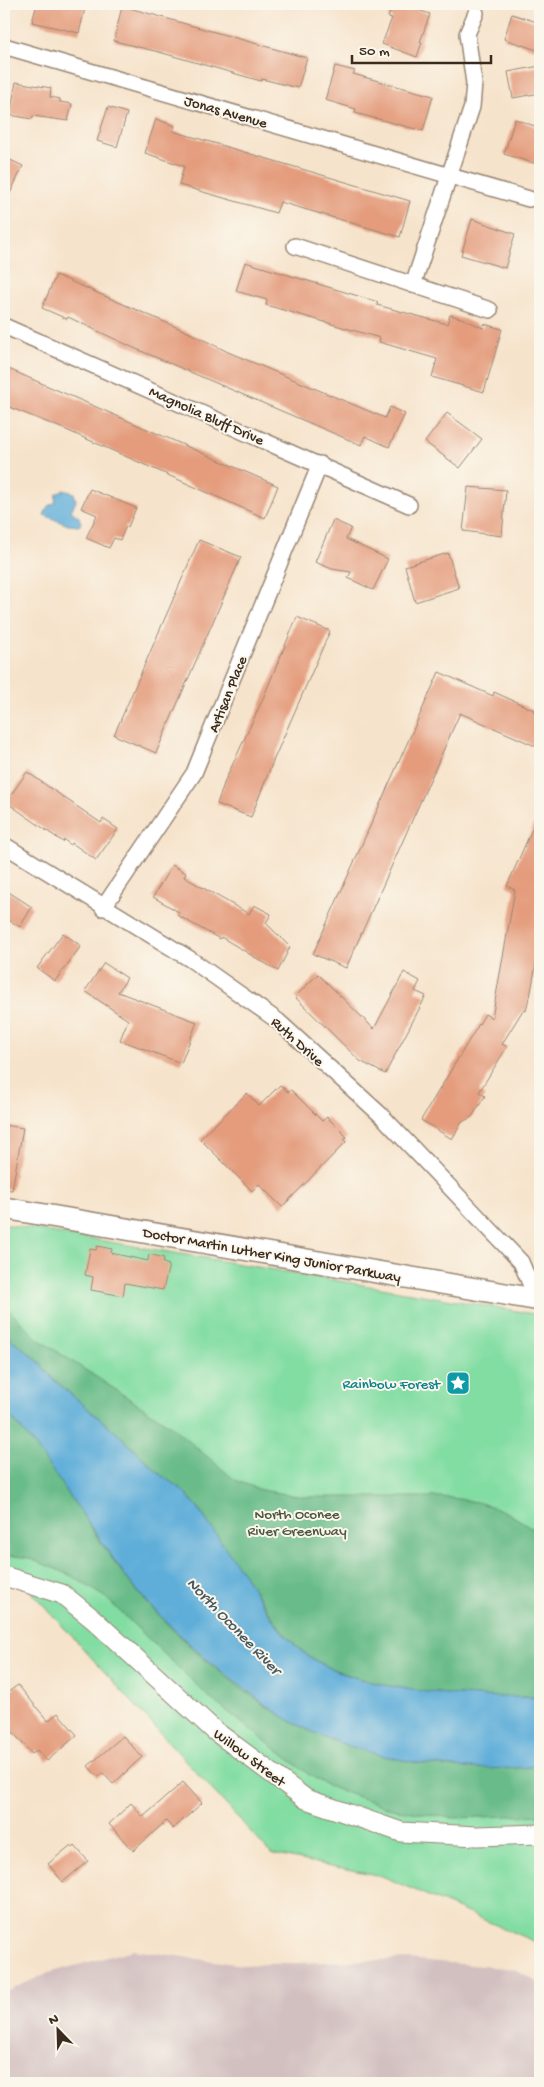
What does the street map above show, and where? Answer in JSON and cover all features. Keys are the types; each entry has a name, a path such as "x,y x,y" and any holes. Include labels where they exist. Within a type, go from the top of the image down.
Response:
{"main road":[{"name":"Doctor Martin Luther King Junior Parkway","path":"4,1208 538,1300"}],"street":[{"path":"413,285 472,107 474,83 468,34 476,13"},
{"name":"Jonas Avenue","path":"4,46 529,199"},
{"path":"295,246 490,310"},
{"name":"Magnolia Bluff Drive","path":"4,326 320,464 409,505"},
{"name":"Artisan Place","path":"103,908 194,773 320,464"},
{"name":"Ruth Drive","path":"4,845 103,908 190,959 278,1021 382,1116 521,1262 538,1300"},
{"name":"Willow Street","path":"4,1576 62,1594 93,1619 215,1731 306,1799 401,1832 477,1836 540,1834"}],"shaded area":[{"path":"133,1950 242,1965 408,1959 514,1969 540,1984 540,2083 4,2083 4,1993 45,1974"}],"green space":[{"name":"North Oconee River Greenway","path":"4,1224 540,1315 540,1944 382,1876 271,1854 4,1562"},
{"path":"4,1305 38,1339 171,1426 235,1480 261,1490 305,1497 441,1497 470,1501 494,1507 528,1525 540,1534 540,1697 452,1694 388,1686 357,1678 330,1668 307,1655 292,1642 280,1627 197,1506 181,1489 162,1476 120,1436 53,1379 37,1360 4,1333"},
{"path":"4,1409 38,1449 128,1580 167,1624 190,1646 241,1688 267,1707 293,1722 344,1744 371,1752 427,1764 455,1767 512,1768 540,1766 540,1815 453,1818 392,1809 328,1786 308,1774 210,1698 104,1596 70,1575 51,1567 25,1557 4,1555"}],"water":[{"path":"63,490 74,493 76,501 71,511 79,517 81,523 79,526 68,525 44,515 48,506 55,503 56,494"},
{"name":"North Oconee River","path":"4,1333 37,1360 53,1379 120,1436 162,1476 181,1489 197,1506 278,1627 297,1647 330,1668 357,1678 388,1686 452,1694 540,1697 540,1766 477,1768 446,1766 383,1756 352,1747 322,1736 288,1720 219,1669 171,1627 128,1580 33,1443 4,1409"}],"building":[{"path":"37,4 86,4 79,33 32,22"},
{"path":"393,4 399,4 430,14 417,57 382,44 392,18 388,17"},
{"path":"122,6 307,58 298,88 262,79 261,81 114,41"},
{"path":"512,14 540,23 540,40 537,50 504,39"},
{"path":"335,66 355,71 353,74 433,96 423,131 355,113 356,109 325,100"},
{"path":"540,66 540,93 513,98 508,72"},
{"path":"16,82 51,88 50,97 60,99 60,102 72,104 68,121 33,116 32,119 10,115"},
{"path":"108,107 127,113 117,147 97,141"},
{"path":"156,119 175,126 173,131 410,201 400,237 280,202 276,213 179,185 184,166 145,153"},
{"path":"515,119 540,128 540,165 504,154"},
{"path":"4,157 23,166 4,206"},
{"path":"472,219 515,234 505,268 461,255"},
{"path":"245,262 378,302 377,305 447,324 450,315 483,328 484,324 502,329 484,392 432,377 437,359 379,342 380,338 266,305 267,300 236,291"},
{"path":"56,275 190,333 228,352 385,418 390,407 405,414 389,447 365,436 361,445 134,348 68,317 67,319 42,308"},
{"path":"4,367 278,486 265,518 64,429 4,405"},
{"path":"447,413 482,439 460,468 425,442"},
{"path":"468,487 506,490 502,536 463,531"},
{"path":"90,489 136,508 120,540 114,538 109,548 86,538 97,515 81,508"},
{"path":"333,520 351,528 346,539 388,559 373,590 348,578 351,572 332,569 315,562"},
{"path":"199,540 241,557 156,753 114,735"},
{"path":"448,553 459,588 415,602 405,566"},
{"path":"297,617 330,631 274,759 251,817 217,804 225,781 261,703"},
{"path":"439,672 493,696 494,692 534,710 540,715 540,748 460,713 346,968 313,954"},
{"path":"27,772 101,823 103,819 118,829 96,860 72,843 71,845 64,840 63,842 6,802"},
{"path":"540,811 540,942 530,997 526,1011 523,1010 502,1044 507,1047 479,1092 485,1096 472,1117 462,1122 452,1139 421,1120 485,1014 492,1018 515,890 507,886"},
{"path":"172,865 186,873 184,877 249,914 254,905 271,914 266,923 290,947 278,971 221,937 220,939 177,915 179,912 153,897"},
{"path":"4,889 32,907 20,927 4,917"},
{"path":"63,933 81,946 55,981 37,968"},
{"path":"104,963 127,978 118,992 197,1022 181,1063 120,1040 128,1020 85,991"},
{"path":"404,972 420,981 415,991 426,996 385,1074 360,1061 295,997 318,974 374,1029"},
{"path":"280,1085 288,1092 291,1090 322,1121 327,1117 347,1137 344,1140 346,1142 282,1207 259,1184 252,1191 200,1139 247,1093 259,1106"},
{"path":"4,1125 23,1128 12,1190 4,1189"},
{"path":"97,1246 112,1249 111,1253 148,1261 149,1254 164,1258 163,1263 169,1265 163,1290 125,1283 123,1296 91,1290 93,1277 85,1275 90,1249 96,1250"},
{"path":"18,1685 48,1721 58,1713 77,1735 47,1761 37,1750 32,1754 4,1722 4,1695"},
{"path":"123,1736 142,1757 113,1784 103,1773 98,1777 88,1766"},
{"path":"183,1782 202,1803 173,1829 166,1821 133,1851 109,1824 131,1803 143,1817"},
{"path":"71,1845 73,1848 75,1846 88,1861 63,1882 48,1864"}],"place":[{"name":"Rainbow Forest","path":"458,1383"}]}
